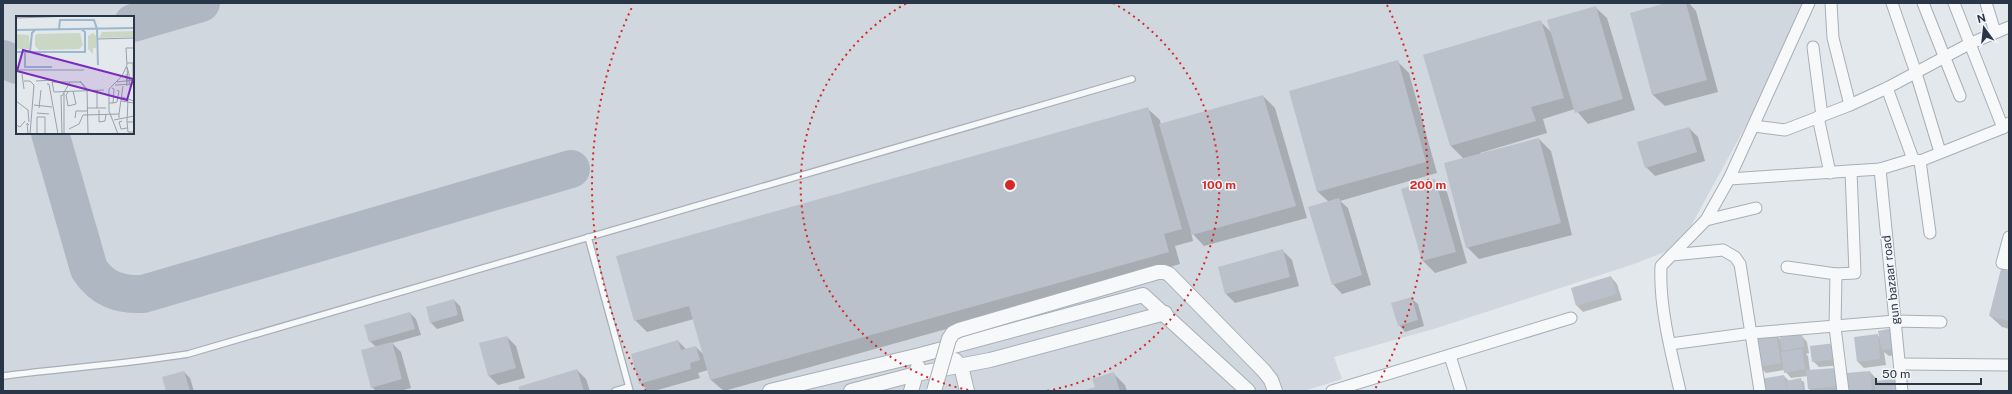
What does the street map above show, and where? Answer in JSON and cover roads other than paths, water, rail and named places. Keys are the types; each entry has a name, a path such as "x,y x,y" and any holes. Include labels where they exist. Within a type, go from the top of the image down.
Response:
{"street":[{"path":"1680,391 1670,344 1660,278 1661,266 1706,220 1729,179 1809,3"},
{"path":"1831,3 1833,38 1850,105"},
{"path":"1892,3 1916,73 1940,152"},
{"path":"1923,3 1960,96"},
{"path":"1729,179 1880,169 1940,152 2006,126 1969,44 1954,3"},
{"path":"1986,3 1995,32"},
{"path":"1754,126 1785,130 1820,117 1887,88 1969,44 2009,26"},
{"path":"1813,47 1820,117 1830,172"},
{"path":"1887,88 1916,160 1930,233"},
{"name":"gun bazaar road","path":"1880,169 1895,321 1901,364 1902,391"},
{"path":"1787,267 1836,274 1854,274 1851,171"},
{"path":"1706,220 1756,208"},
{"path":"2009,237 2002,262 2009,264"},
{"path":"1672,255 1723,250 1735,257 1740,264 1760,391"},
{"path":"934,391 949,339 953,333 959,330 1164,272 1264,371 1271,380 1275,391"},
{"path":"1836,274 1835,327 1843,391"},
{"path":"770,391 920,355 1143,295 1165,313 1248,391"},
{"path":"961,366 990,360 1165,313"},
{"path":"1332,391 1571,318"},
{"path":"1670,344 1752,333 1895,321 1941,322"},
{"path":"1450,356 1461,391"},
{"path":"911,391 919,364 930,358 940,357 956,360 961,366 967,391"},
{"path":"1901,364 2009,366"},
{"path":"851,391 916,374"}],"lane":[{"path":"3,376 45,370 133,363 188,354 1132,79"},
{"path":"588,237 629,389 615,391"}]}
